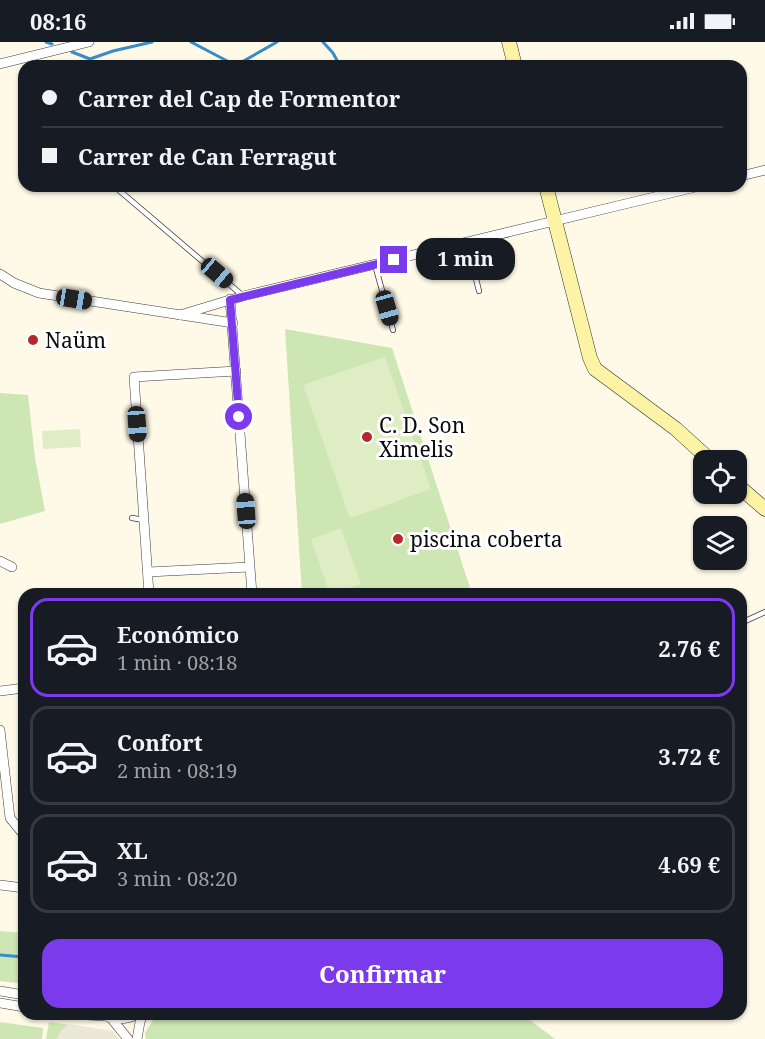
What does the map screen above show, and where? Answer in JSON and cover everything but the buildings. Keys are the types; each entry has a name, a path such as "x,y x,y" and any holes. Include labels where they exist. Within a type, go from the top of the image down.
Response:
{"street":[{"path":"0,64 89,42"},
{"path":"509,42 514,60"},
{"path":"747,174 765,170"},
{"path":"548,192 587,347 595,369 676,429 699,450"},
{"path":"180,315 243,296 675,192"},
{"path":"0,274 14,283 39,293 232,323"},
{"path":"230,300 251,588"},
{"path":"149,588 134,377 236,371"},
{"path":"747,493 765,509"},
{"path":"0,561 12,567"},
{"path":"148,572 249,567"},
{"path":"0,691 18,689"},
{"path":"0,730 10,818 18,828"},
{"path":"0,885 18,887"},
{"path":"0,991 18,994"},
{"path":"0,1003 18,1006"},
{"path":"110,1020 128,1039"},
{"path":"137,1039 141,1020"}],"lane":[{"path":"121,192 243,296"},
{"path":"467,242 479,291"},
{"path":"375,265 393,330"},
{"path":"132,518 145,520"},
{"path":"747,620 765,612"}],"green space":[{"path":"285,329 392,348 470,588 302,588"},
{"name":"C. D. Son Ximelis","path":"385,357 431,489 350,518 303,385"},
{"path":"0,393 28,395 35,458 45,511 0,524"},
{"path":"80,429 81,447 43,449 42,431"},
{"path":"341,528 361,584 349,588 328,588 311,539"},
{"path":"0,931 18,932 18,983 0,981"},
{"path":"153,1020 530,1020 555,1039 146,1039 145,1033"},
{"path":"0,1022 43,1028 42,1039 0,1039"},
{"path":"49,1022 112,1031 119,1039 46,1039"}],"shaded area":[{"path":"69,1024 112,1031 119,1039 56,1039"}],"waterway":[{"path":"46,42 52,44"},
{"path":"72,52 90,59 152,42"},
{"path":"191,42 225,60"},
{"path":"245,60 277,42"},
{"path":"323,42 337,60"},
{"path":"0,955 18,956"}],"place":[{"name":"Naüm","path":"33,340"},
{"name":"C. D. Son Ximelis","path":"367,437"},
{"name":"piscina coberta","path":"398,539"}],"route":[{"path":"239,417 230,300 394,260"}]}
